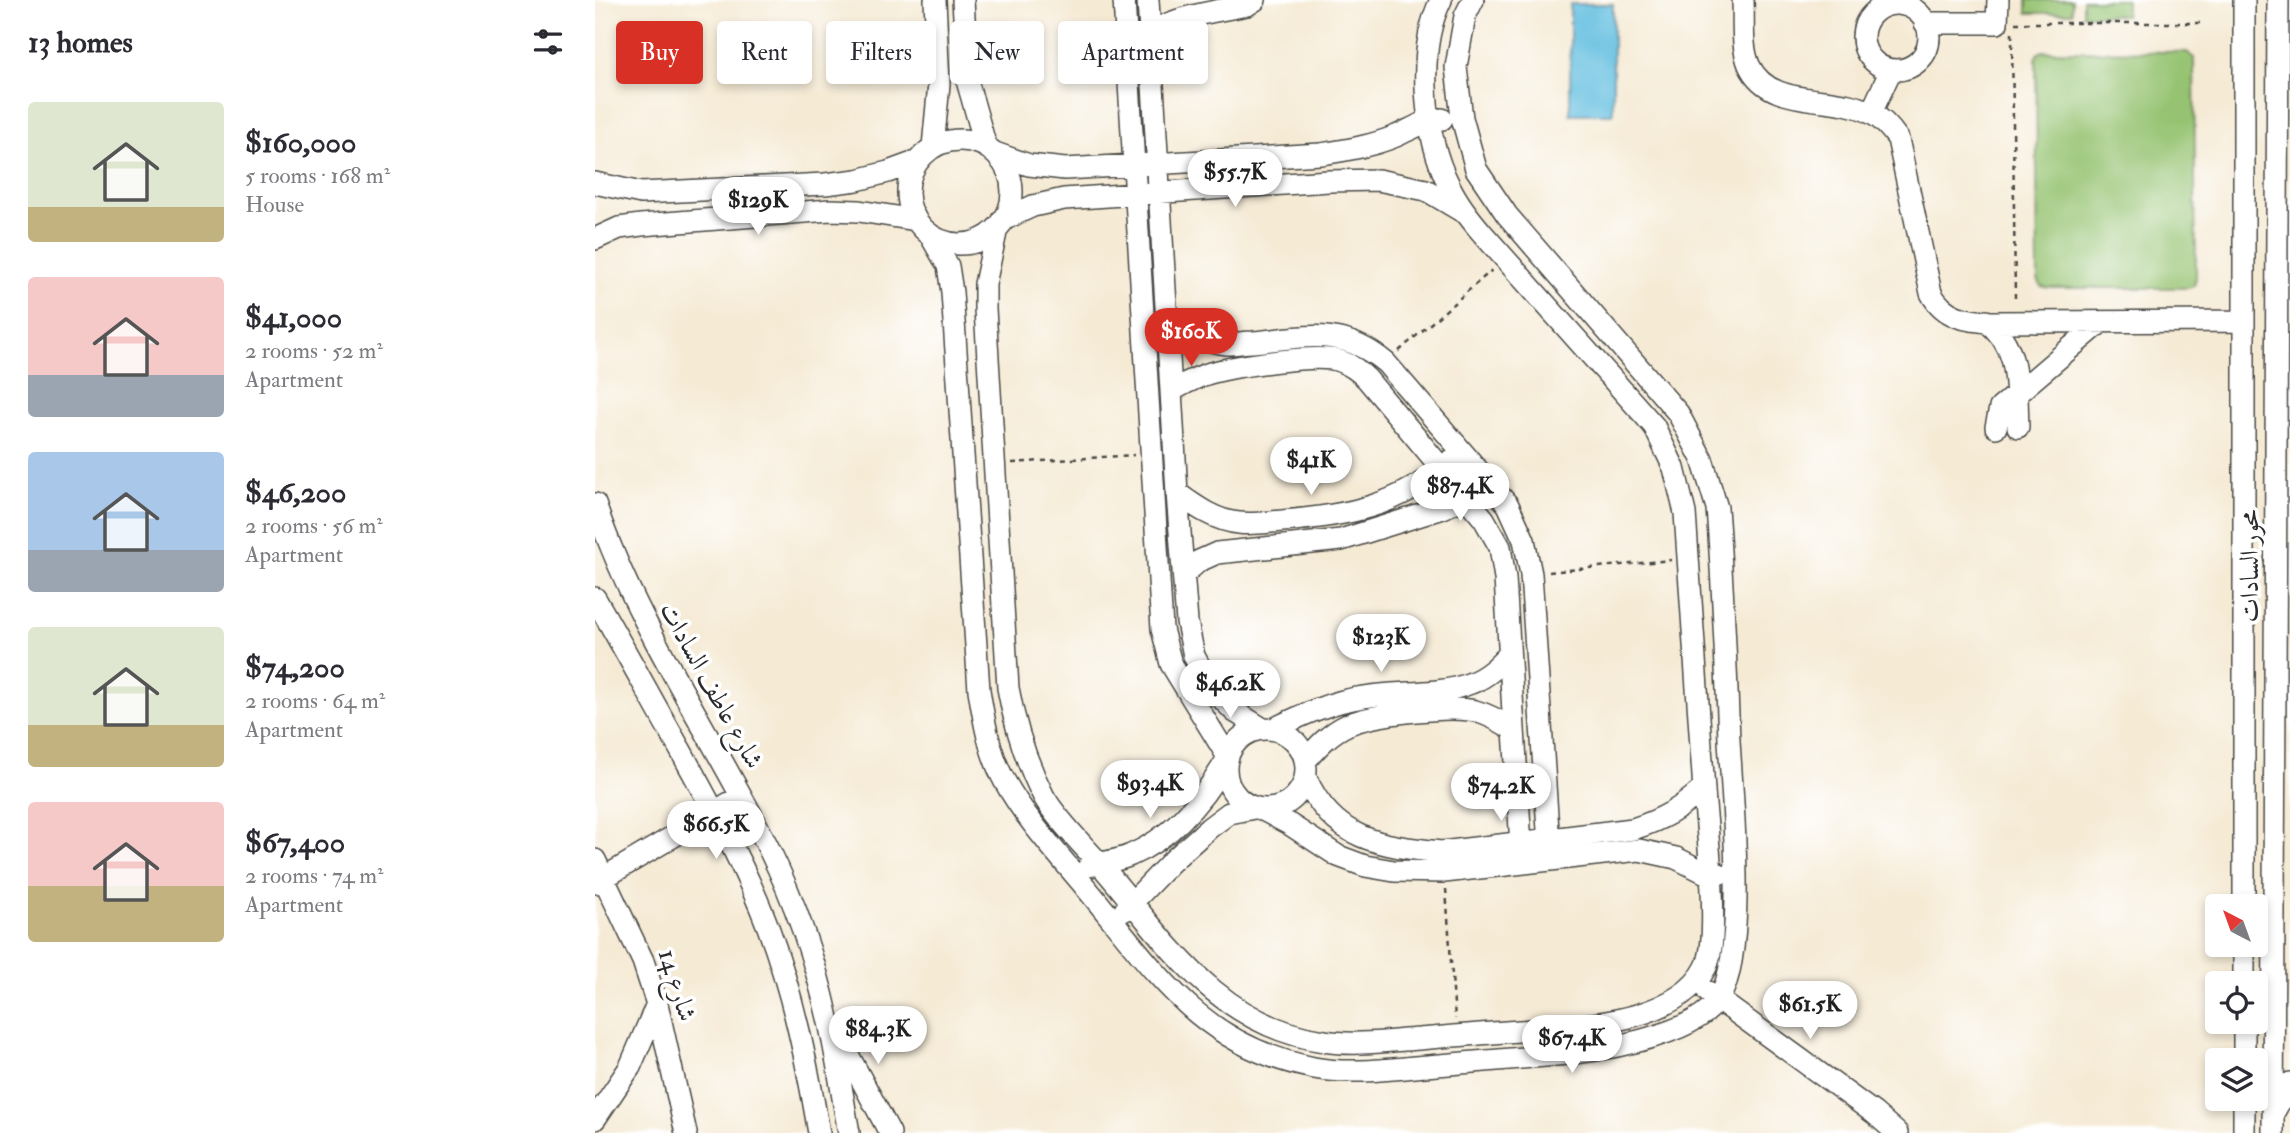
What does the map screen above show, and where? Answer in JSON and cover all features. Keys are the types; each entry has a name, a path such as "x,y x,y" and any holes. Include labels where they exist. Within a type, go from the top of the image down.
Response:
{"street":[{"path":"935,0 939,84 926,154 909,180 908,190 909,201 947,266 953,292 979,690 986,735 1003,778 1027,817 1163,982 1195,1014 1232,1040 1273,1058 1317,1069 1363,1071 1572,1054 1671,1032 1696,1019 1718,1000 1728,976 1733,951 1736,873 1717,508 1702,459 1678,413 1507,215 1476,169 1462,118 1456,67 1465,16 1473,0"},
{"path":"595,239 618,228 641,225 830,210 859,211 923,228 949,243 970,243 989,235 1008,211 1012,190 1007,170 991,150 968,84 963,0"},
{"path":"1123,0 1162,629 1171,664 1227,759 1226,776 1231,790 1241,801 1289,824 1338,856 1366,866 1394,871 1444,872 1639,850 1676,858 1710,875 1736,873"},
{"path":"1148,0 1149,21"},
{"path":"1171,21 1194,14 1247,5 1255,0"},
{"path":"1441,0 1427,42 1424,81 1436,153 1444,174 1465,213 1654,426 1674,468 1683,501 1688,558 1710,875 1712,946 1707,966 1695,983 1678,998 1657,1009 1636,1015 1566,1027 1365,1043 1325,1042 1285,1033 1247,1016 1214,993 1185,965 1047,802 1029,765 1016,727 1008,688 985,284 1000,224 1033,206 1064,199 1378,180 1426,190 1465,213"},
{"path":"1743,0 1747,57 1754,74 1760,80 1781,93 1847,104 1871,113 1892,130 1902,149 1931,293 1935,301 1950,315 1986,321 2244,321"},
{"path":"1925,23 1997,23 1998,0"},
{"name":"محور السادات","path":"2244,0 2244,894"},
{"name":"محور السادات","path":"2267,1048 2283,892 2276,776 2284,475 2279,0"},
{"path":"1895,4 1916,11 1925,23 1929,40 1920,60 1912,66 1891,70 1872,60 1863,41 1867,21 1874,12 1895,4"},
{"path":"2279,33 2290,12"},
{"path":"1871,113 1891,70"},
{"path":"1154,84 1187,622 1194,656 1210,686 1234,711 1268,729 1288,735 1299,745 1315,800 1330,818 1350,831 1410,849 1442,852 1633,829 1661,820 1684,806 1704,788"},
{"path":"595,183 641,193 825,184 867,177 926,154 946,142 960,140 974,142 1029,165 1065,169 1321,154 1395,136 1430,119 1462,118"},
{"path":"1167,320 1196,335 1227,344 1315,337 1343,338 1368,348 1385,363 1508,505 1524,540 1531,574 1550,860"},
{"path":"1986,321 1998,332 2011,351 2016,374 2018,427"},
{"path":"1996,427 1998,412 2016,394 2101,322"},
{"path":"1171,391 1190,380 1232,368 1318,358 1339,360 1362,374 1484,519 1500,547 1505,578 1522,863"},
{"path":"1177,493 1207,513 1240,524 1329,517 1370,508 1395,497 1425,481 1461,452"},
{"path":"1184,574 1199,561 1217,552 1341,540 1392,526 1468,498 1490,483"},
{"name":"شارع عاطف السادات","path":"595,504 621,572 770,850 794,906 829,1020 849,1133"},
{"path":"595,598 601,615 715,813 768,927 788,986 804,1048 819,1133"},
{"path":"1072,872 1128,857 1154,844 1192,810 1211,787 1233,746 1241,737 1332,704 1363,697 1470,684 1492,671 1510,654"},
{"path":"1114,922 1171,862 1229,813 1277,808 1290,802 1300,791 1306,769 1324,740 1346,726 1372,717 1451,709 1474,711 1495,718 1514,730"},
{"path":"2244,752 2276,752"},
{"path":"2276,776 2290,799"},
{"path":"598,874 715,813 741,796"},
{"name":"شارع 14","path":"598,874 643,961 657,1004 686,1133"},
{"path":"1695,983 1897,1133"},
{"path":"2273,1008 2290,993"},
{"path":"595,1119 630,1067 657,1004"},
{"path":"829,1020 890,1133"},
{"path":"2273,1124 2290,1083"},
{"name":"محور السادات","path":"2268,1084 2273,1124"},
{"path":"844,1106 860,1133"},
{"path":"2244,1111 2244,1133"}],"path":[{"path":"2015,299 2012,23 2201,23"},
{"path":"1385,363 1505,259"},
{"path":"994,464 1151,453"},
{"path":"1531,574 1688,558"},
{"path":"1444,872 1456,1036"}],"green space":[{"path":"2027,0 2072,0 2072,13 2027,13"},
{"path":"2083,0 2126,0 2126,15 2083,15"},
{"path":"2043,51 2187,52 2194,58 2194,286 2041,286 2038,279 2036,59 2037,54"}],"water":[{"path":"1570,4 1613,4 1613,114 1570,114"}]}
